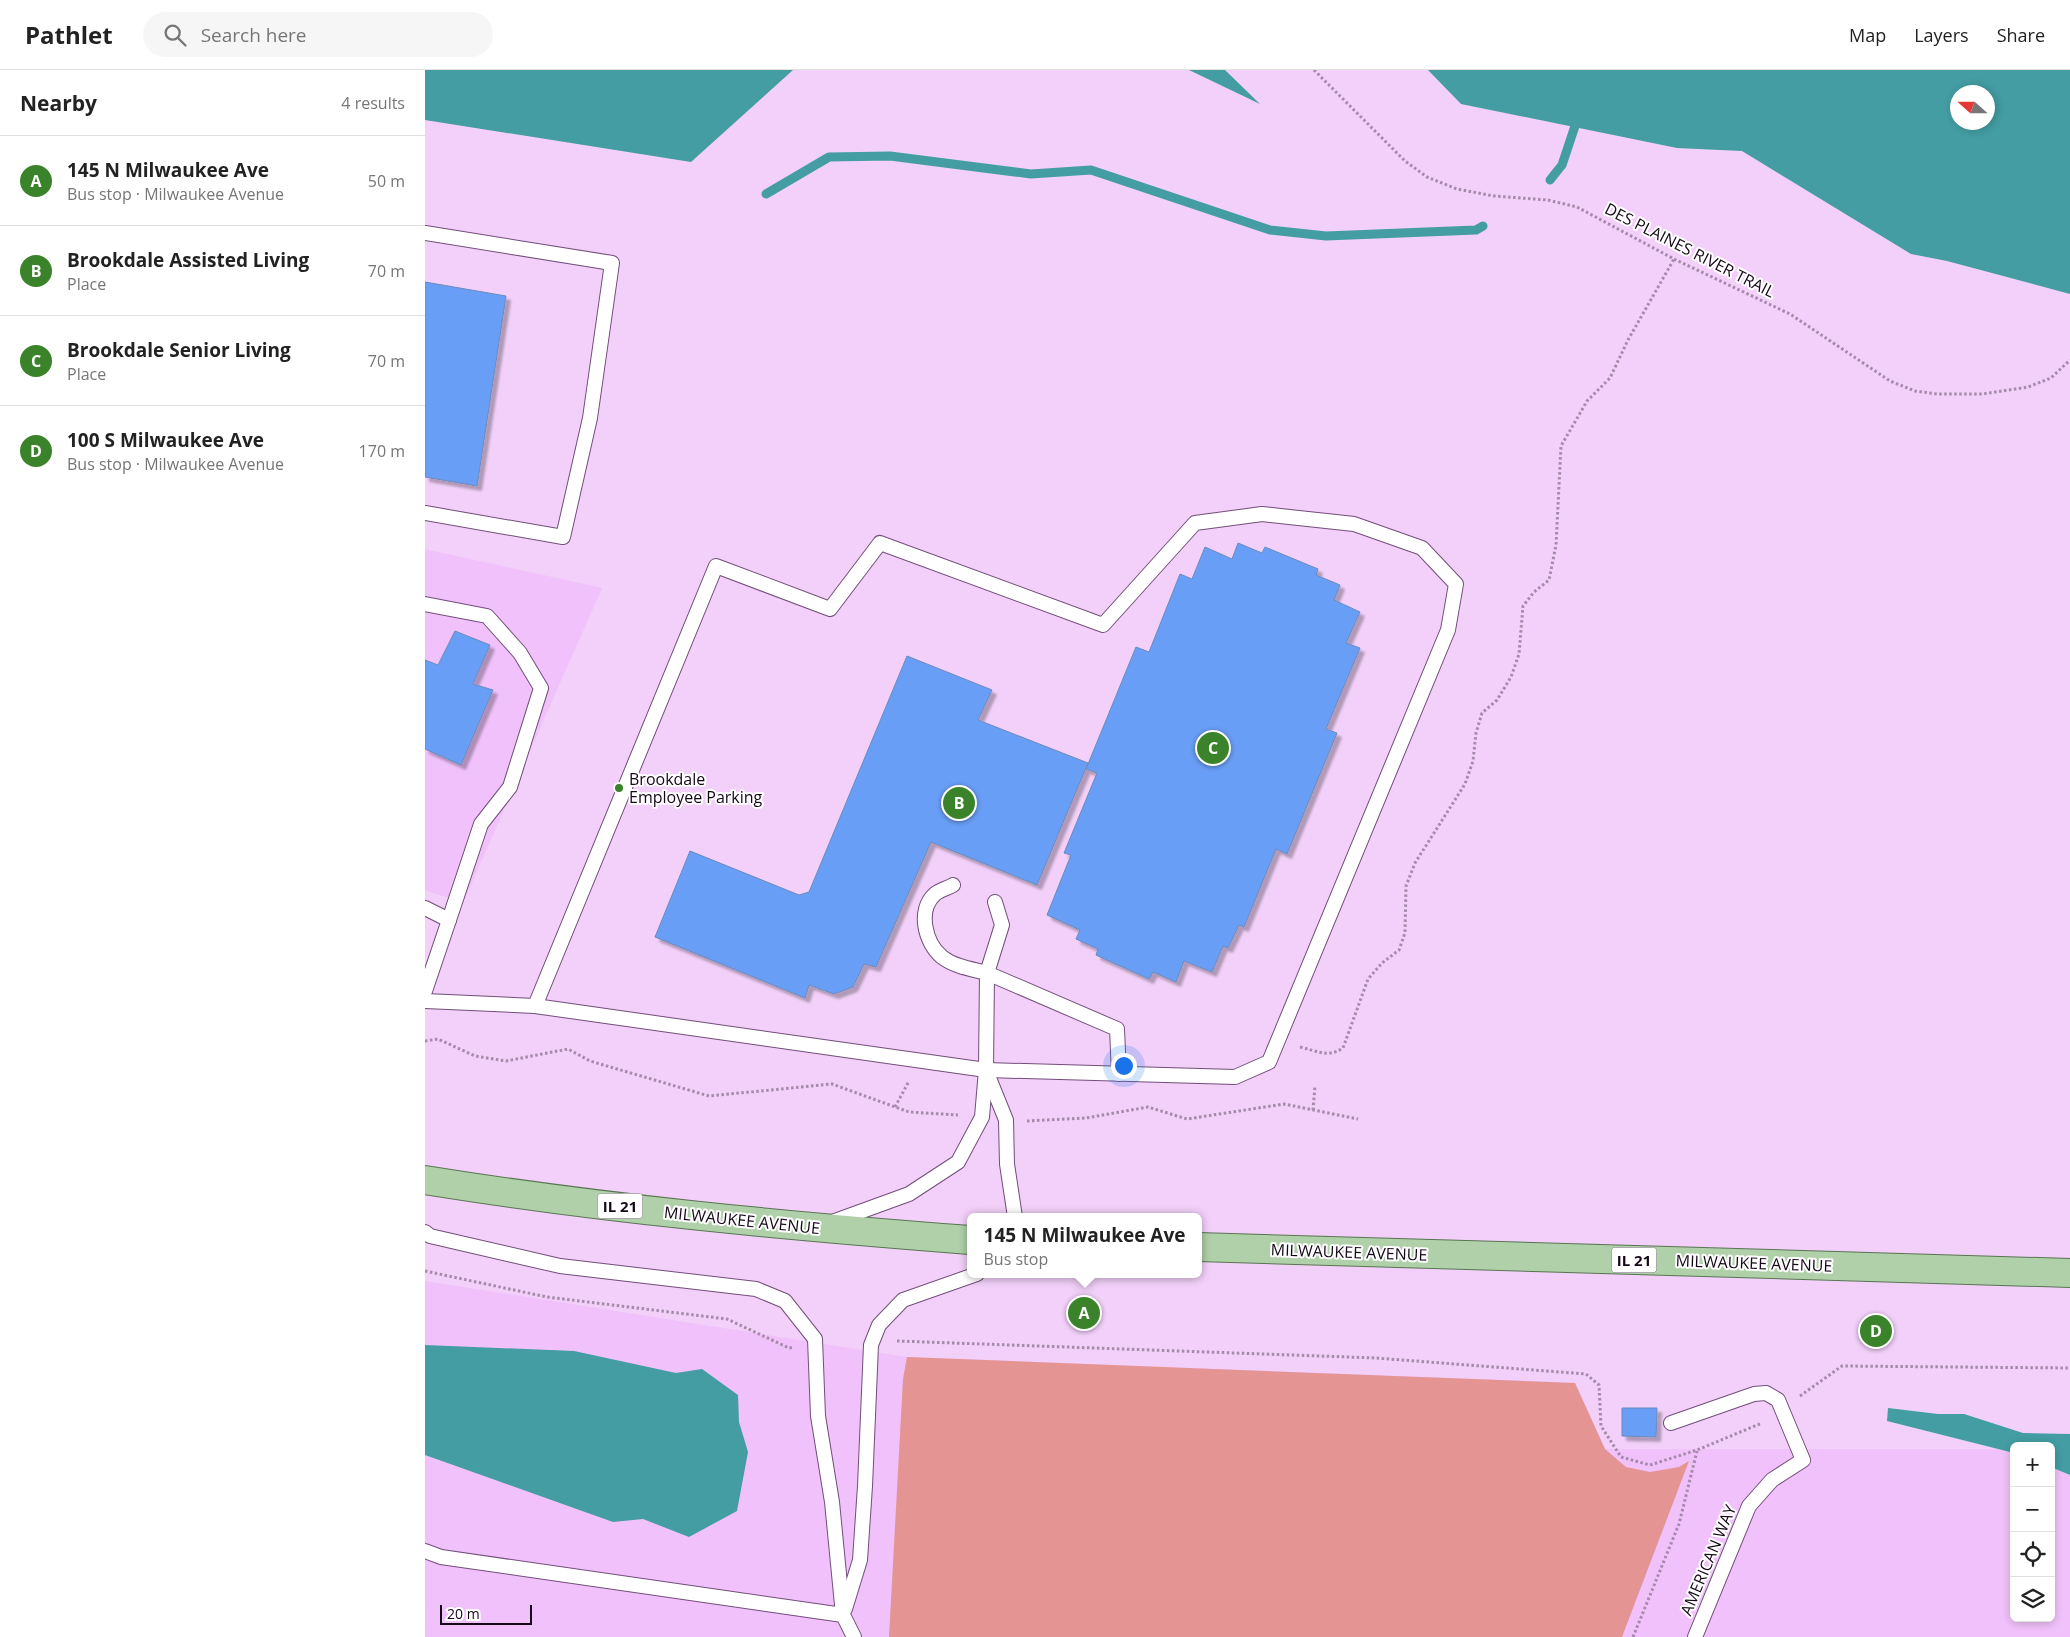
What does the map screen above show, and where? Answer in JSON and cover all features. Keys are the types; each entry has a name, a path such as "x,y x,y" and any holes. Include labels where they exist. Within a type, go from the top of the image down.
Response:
{"main road":[{"name":"MILWAUKEE AVENUE","path":"425,1180 524,1196 815,1228 967,1240"},
{"name":"MILWAUKEE AVENUE","path":"1202,1247 2070,1272"}],"lane":[{"path":"425,233 612,263 590,418 563,537 425,513"},
{"path":"425,1001 535,1006 986,1070 1235,1077 1269,1062 1449,630 1456,584 1421,548 1354,524 1262,514 1195,523 1103,625 880,543 830,609 717,566 535,1006"},
{"path":"425,604 487,616 520,653 541,688 510,787 481,824 425,991"},
{"path":"953,885 935,894 925,912 926,936 942,957 961,966 987,973 1117,1029 1119,1074"},
{"path":"815,1228 909,1194 958,1162 982,1117 986,1070 987,973 1002,925 995,902"},
{"path":"425,908 449,920"},
{"path":"986,1070 1006,1120 1007,1164 1014,1213"},
{"path":"425,1232 430,1236 560,1266 756,1289 785,1301 815,1339 818,1416 832,1502 843,1615 853,1637"},
{"path":"843,1615 860,1560 871,1345 879,1325 903,1300 967,1278"},
{"name":"AMERICAN WAY","path":"1671,1423 1754,1394 1766,1393 1778,1400 1803,1460 1772,1480 1749,1506 1695,1637"},
{"path":"425,1551 441,1557 843,1615"}],"path":[{"name":"DES PLAINES RIVER TRAIL","path":"1314,70 1405,161 1427,177 1457,189 1494,196 1548,200 1577,207 1673,259 1790,314 1890,380 1915,391 1937,394 1982,394 2028,387 2051,378 2070,360"},
{"path":"1278,1041 1334,1054 1343,1048 1369,979 1382,963 1399,950 1405,933 1406,886 1415,863 1465,784 1473,761 1482,713 1497,700 1511,677 1519,654 1523,606 1534,592 1549,580 1556,545 1561,446 1587,401 1610,378 1627,340 1673,259"},
{"path":"425,1040 438,1039 475,1056 506,1061 567,1049 590,1061 709,1096 832,1084 909,1112 959,1115"},
{"path":"895,1107 913,1074"},
{"path":"1313,1110 1315,1086"},
{"path":"1026,1121 1086,1118 1148,1107 1187,1119 1284,1104 1358,1119"},
{"path":"425,1270 547,1297 727,1318 789,1348 815,1346"},
{"path":"874,1340 1376,1358 1586,1374 1599,1385 1601,1426 1621,1458 1649,1465 1697,1450 1758,1426 1842,1366 2070,1368"},
{"path":"1633,1637 1679,1524 1697,1450"}],"shaded area":[{"path":"425,70 793,70 691,162 425,120"},
{"path":"1189,70 1225,70 1260,104"},
{"path":"1428,70 2070,70 2070,294 1947,261 1911,254 1742,151 1677,148 1461,104"},
{"path":"425,549 602,588 463,903 425,890"},
{"path":"425,1281 907,1357 1575,1383 1605,1449 2010,1449 2010,1622 2055,1622 2055,1449 2070,1449 2070,1637 425,1637"},
{"path":"425,1345 574,1351 676,1373 702,1369 738,1395 739,1422 748,1452 737,1511 689,1537 643,1519 613,1522 425,1455"},
{"path":"907,1357 1575,1383 1605,1449 1626,1467 1650,1472 1679,1467 1689,1461 1622,1637 889,1637 903,1379"},
{"path":"1888,1408 1938,1414 1964,1414 2023,1433 2070,1434 2070,1475 2055,1469 2055,1442 2010,1442 2010,1452 1887,1421"}],"building":[{"path":"425,282 506,296 477,486 425,477"},
{"path":"1238,543 1262,553 1265,547 1318,569 1316,575 1340,585 1334,600 1360,612 1346,643 1360,648 1326,729 1337,733 1287,854 1276,849 1244,927 1239,925 1228,948 1223,946 1212,972 1184,961 1176,982 1153,972 1149,979 1096,955 1098,949 1076,939 1080,930 1047,915 1071,855 1064,853 1097,773 1086,769 1136,647 1149,652 1180,574 1192,579 1205,547 1232,559"},
{"path":"455,631 490,645 473,684 493,690 461,765 425,749 425,660 438,665"},
{"path":"907,656 992,690 978,720 1088,763 1037,885 931,842 876,967 864,964 853,987 834,994 809,985 805,998 655,937 690,851 799,895 809,892"},
{"path":"1622,1408 1657,1408 1656,1437 1622,1436"}],"waterway":[{"path":"1550,180 1562,165 1578,117"},
{"path":"766,194 829,157 890,156 1031,174 1091,170 1270,230 1326,236 1476,230 1483,226"}],"place":[{"name":"Brookdale Senior Living","path":"1213,748"},
{"name":"Brookdale Employee Parking","path":"619,788"},
{"name":"Brookdale Assisted Living","path":"959,803"},
{"name":"145 N Milwaukee Ave","path":"1084,1313"},
{"name":"100 S Milwaukee Ave","path":"1876,1331"}]}
